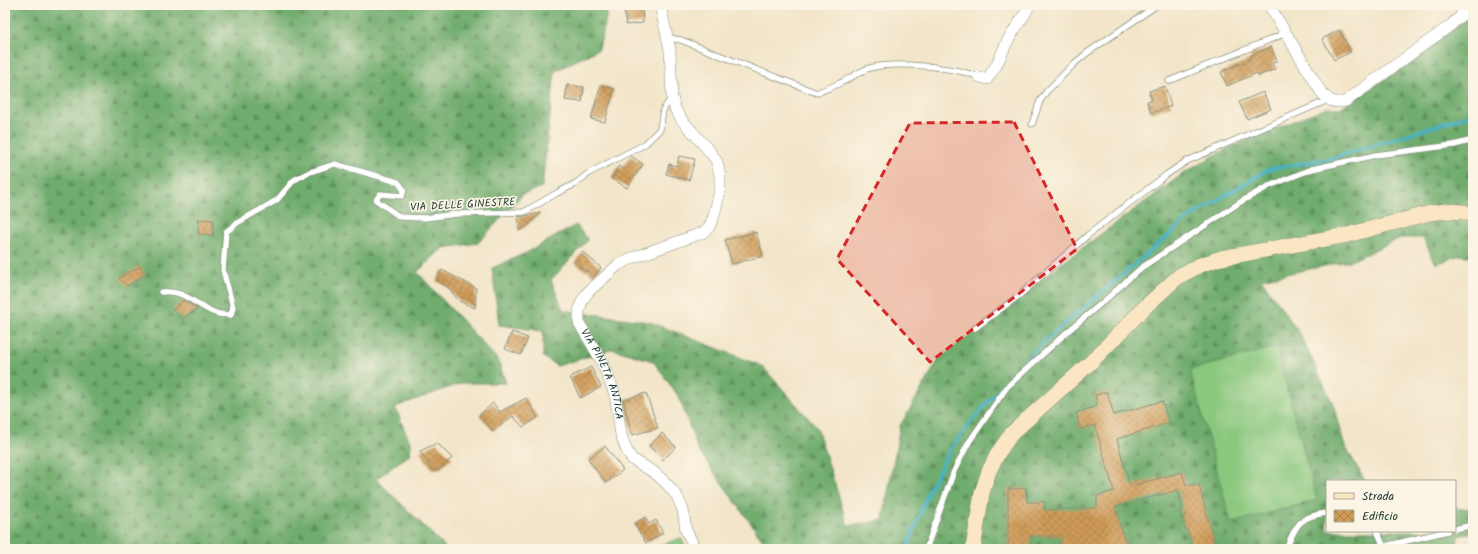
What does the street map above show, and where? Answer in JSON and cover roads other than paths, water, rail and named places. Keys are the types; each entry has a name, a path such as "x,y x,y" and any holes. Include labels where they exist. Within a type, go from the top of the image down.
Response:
{"street":[{"name":"VIA PINETA ANTICA","path":"660,5 670,50 672,97 675,109 682,120 717,162 720,176 720,190 714,216 709,227 702,233 632,258 611,270 588,292 582,301 579,311 579,323 601,360 613,389 621,435 626,449 632,459 655,473 677,496 683,510 686,530 695,549"},
{"path":"979,77 987,80 1029,5"},
{"path":"1269,5 1322,92 1328,100 1337,103 1346,101 1451,25 1461,16 1465,5"},
{"path":"973,549 982,493 989,471 998,453 1012,433 1091,362 1146,306 1179,276 1200,265 1221,258 1347,234 1430,213 1447,211 1464,212 1473,215"}],"lane":[{"path":"1032,124 1040,101 1047,90 1075,63 1087,53 1158,5"},
{"path":"1169,81 1286,33"},
{"path":"668,38 681,40 817,92 840,83 870,68 891,65 908,65 957,71 979,77"},
{"name":"VIA DELLE GINESTRE","path":"161,292 169,291 181,293 219,314 231,315 234,307 223,270 226,232 237,223 277,200 294,180 310,172 335,164 398,182 404,190 402,196 380,194 376,200 400,217 425,218 456,214 524,212 574,184 589,172 646,144 660,129 663,110 672,97"},
{"path":"975,328 1026,289 1088,234 1187,160 1328,100"},
{"path":"926,549 954,471 969,442 1007,387 1067,332 1142,268 1242,201 1269,186 1312,169 1376,156 1454,146 1473,140"},
{"path":"1286,549 1294,529 1308,517 1326,513"},
{"path":"1456,529 1473,525"},
{"path":"1377,532 1385,548 1444,532"}],"waterway":[{"path":"907,549 929,490 951,448 981,410 1038,347 1190,217 1269,169 1333,158 1473,114"}]}
